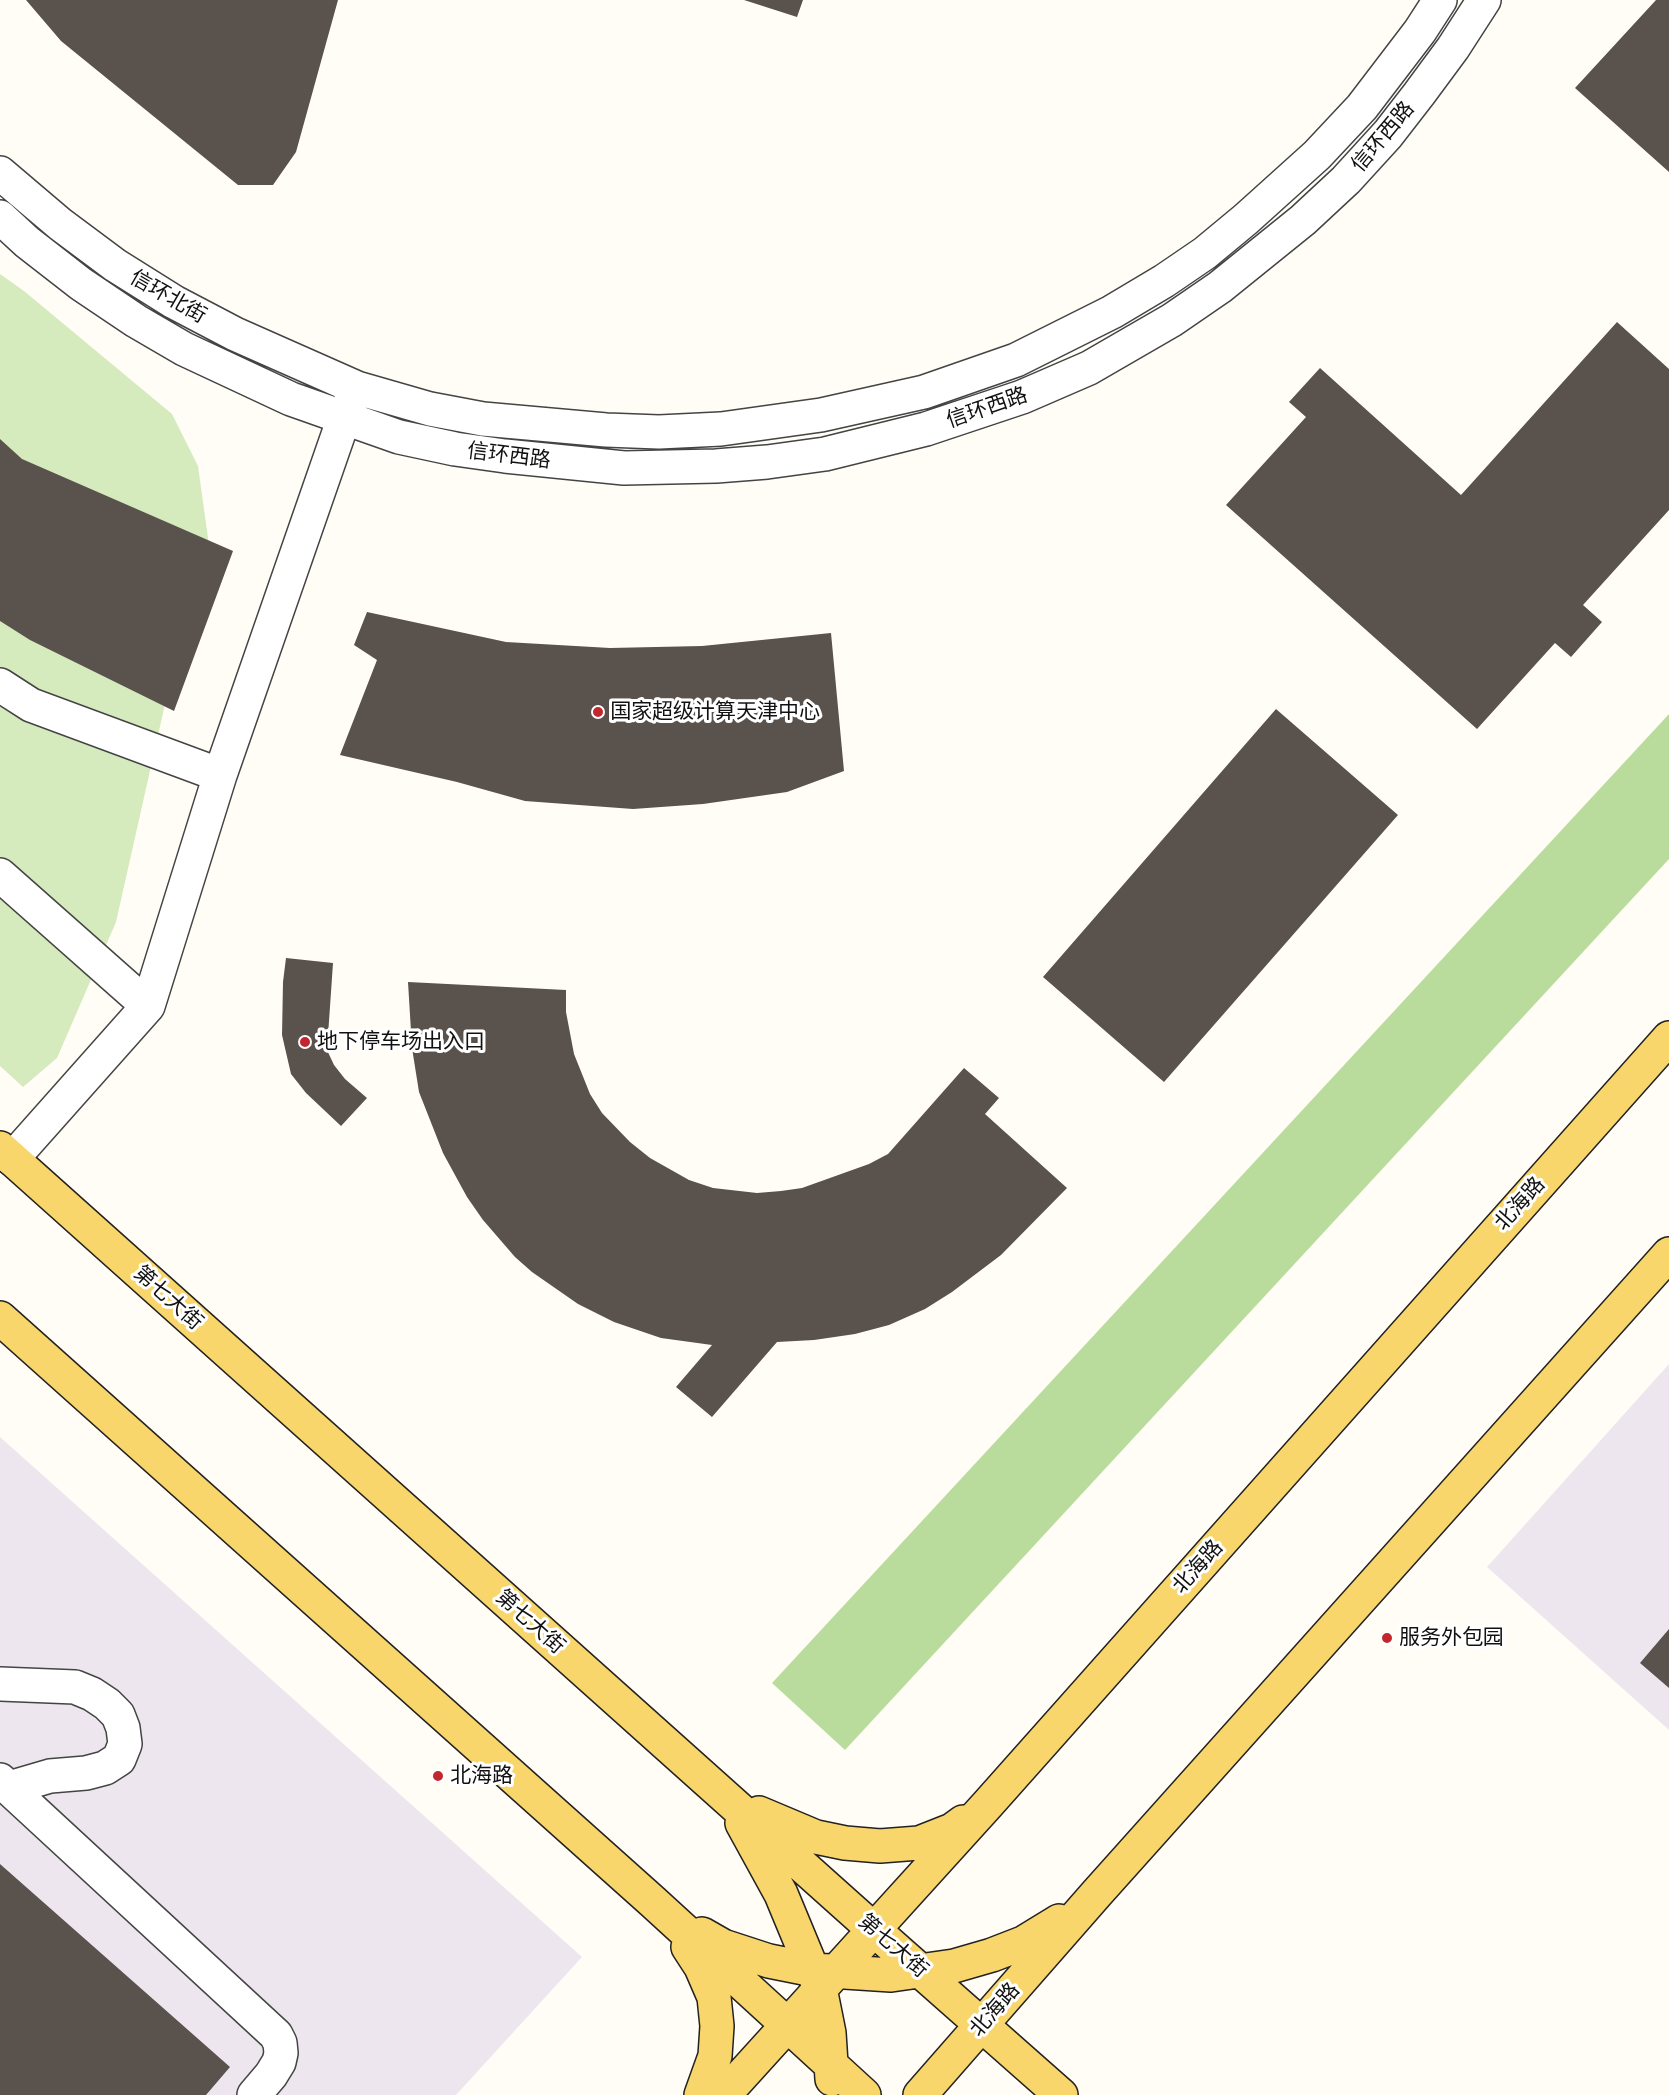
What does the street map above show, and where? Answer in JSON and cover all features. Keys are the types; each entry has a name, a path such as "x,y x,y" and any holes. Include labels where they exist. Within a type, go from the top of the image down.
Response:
{"main road":[{"name":"北海路","path":"724,2095 786,2026 823,1977 873,1929 987,1805 1669,1038"},
{"name":"第七大街","path":"6,1154 1061,2095"},
{"name":"北海路","path":"920,2095 1097,1893 1669,1254"},
{"path":"2,1325 652,1901 786,2026 831,2080 864,2095"},
{"path":"725,1796 816,1837 845,1843 880,1846 919,1843 952,1830 987,1805"},
{"path":"725,1796 781,1894 823,1977 831,2080"},
{"path":"652,1901 723,1946 823,1977 923,1972 982,1958 1023,1943 1056,1924 1097,1893"},
{"path":"652,1901 702,1967 714,1997 717,2026 716,2056 701,2095"}],"street":[{"name":"信环西路","path":"357,388 430,409 483,419 606,430 659,432 721,429 821,415 924,392 1016,360 1112,312 1164,281 1205,253 1246,219 1317,155 1362,107 1420,31 1440,0"},
{"name":"信环西路","path":"344,418 399,437 455,449 565,464 669,468 767,462 825,454 927,429 1022,397 1089,368 1172,320 1220,286 1304,220 1346,180 1388,134 1453,48 1484,0"},
{"name":"信环北街","path":"0,172 60,224 106,258 174,302 245,339 357,388"},
{"name":"信环北街","path":"0,217 27,242 81,284 136,321 184,349 230,371 291,399 344,418"},
{"path":"6,1154 148,1006 220,775 344,418 357,388"},
{"path":"0,685 31,705 220,775"},
{"path":"0,875 148,1006"},
{"path":"0,1684 75,1687 92,1694 107,1704 117,1715 123,1728 125,1744 119,1759 105,1768 86,1773 50,1776 4,1784"},
{"path":"4,1784 276,2035 280,2043 279,2062 254,2095"}],"shaded area":[{"path":"1669,1364 1669,1730 1487,1567"},
{"path":"0,1437 582,1957 456,2095 0,2095"}],"green space":[{"path":"0,274 24,291 172,414 198,466 213,574 165,704 116,922 57,1058 23,1087 0,1066"},
{"path":"1669,714 1669,859 845,1750 772,1683"}],"building":[{"path":"26,0 338,0 296,152 273,185 238,185 61,41"},
{"path":"744,0 803,0 797,17"},
{"path":"1656,0 1669,0 1669,172 1575,88"},
{"path":"1617,322 1669,369 1669,510 1583,605 1602,622 1571,657 1555,643 1477,729 1226,505 1306,417 1289,402 1320,368 1461,495"},
{"path":"0,439 22,459 233,551 174,711 30,640 0,621"},
{"name":"国家超级计算天津中心","path":"367,612 506,642 610,648 702,646 831,633 844,771 787,792 703,804 633,809 525,801 457,782 340,755 377,660 354,645"},
{"path":"1276,709 1398,815 1164,1082 1043,977"},
{"name":"地下停车场出入口","path":"286,958 333,963 327,1050 334,1065 345,1079 367,1098 341,1126 306,1093 291,1074 282,1035"},
{"path":"408,982 566,990 566,1012 574,1054 590,1094 602,1113 630,1142 650,1158 689,1180 713,1188 757,1193 802,1188 869,1164 888,1154 964,1068 999,1098 985,1114 1067,1188 1001,1255 925,1309 889,1325 855,1334 777,1342 712,1417 676,1387 712,1345 661,1338 614,1322 578,1304 532,1272 515,1257 483,1220 467,1197 443,1153 419,1092 412,1048"},
{"path":"1669,1629 1669,1688 1640,1663"},
{"path":"0,1864 230,2067 206,2095 0,2095"}],"place":[{"name":"国家超级计算天津中心","path":"598,712"},
{"name":"地下停车场出入口","path":"305,1042"},
{"name":"服务外包园","path":"1387,1638"},
{"name":"北海路","path":"438,1776"}]}
